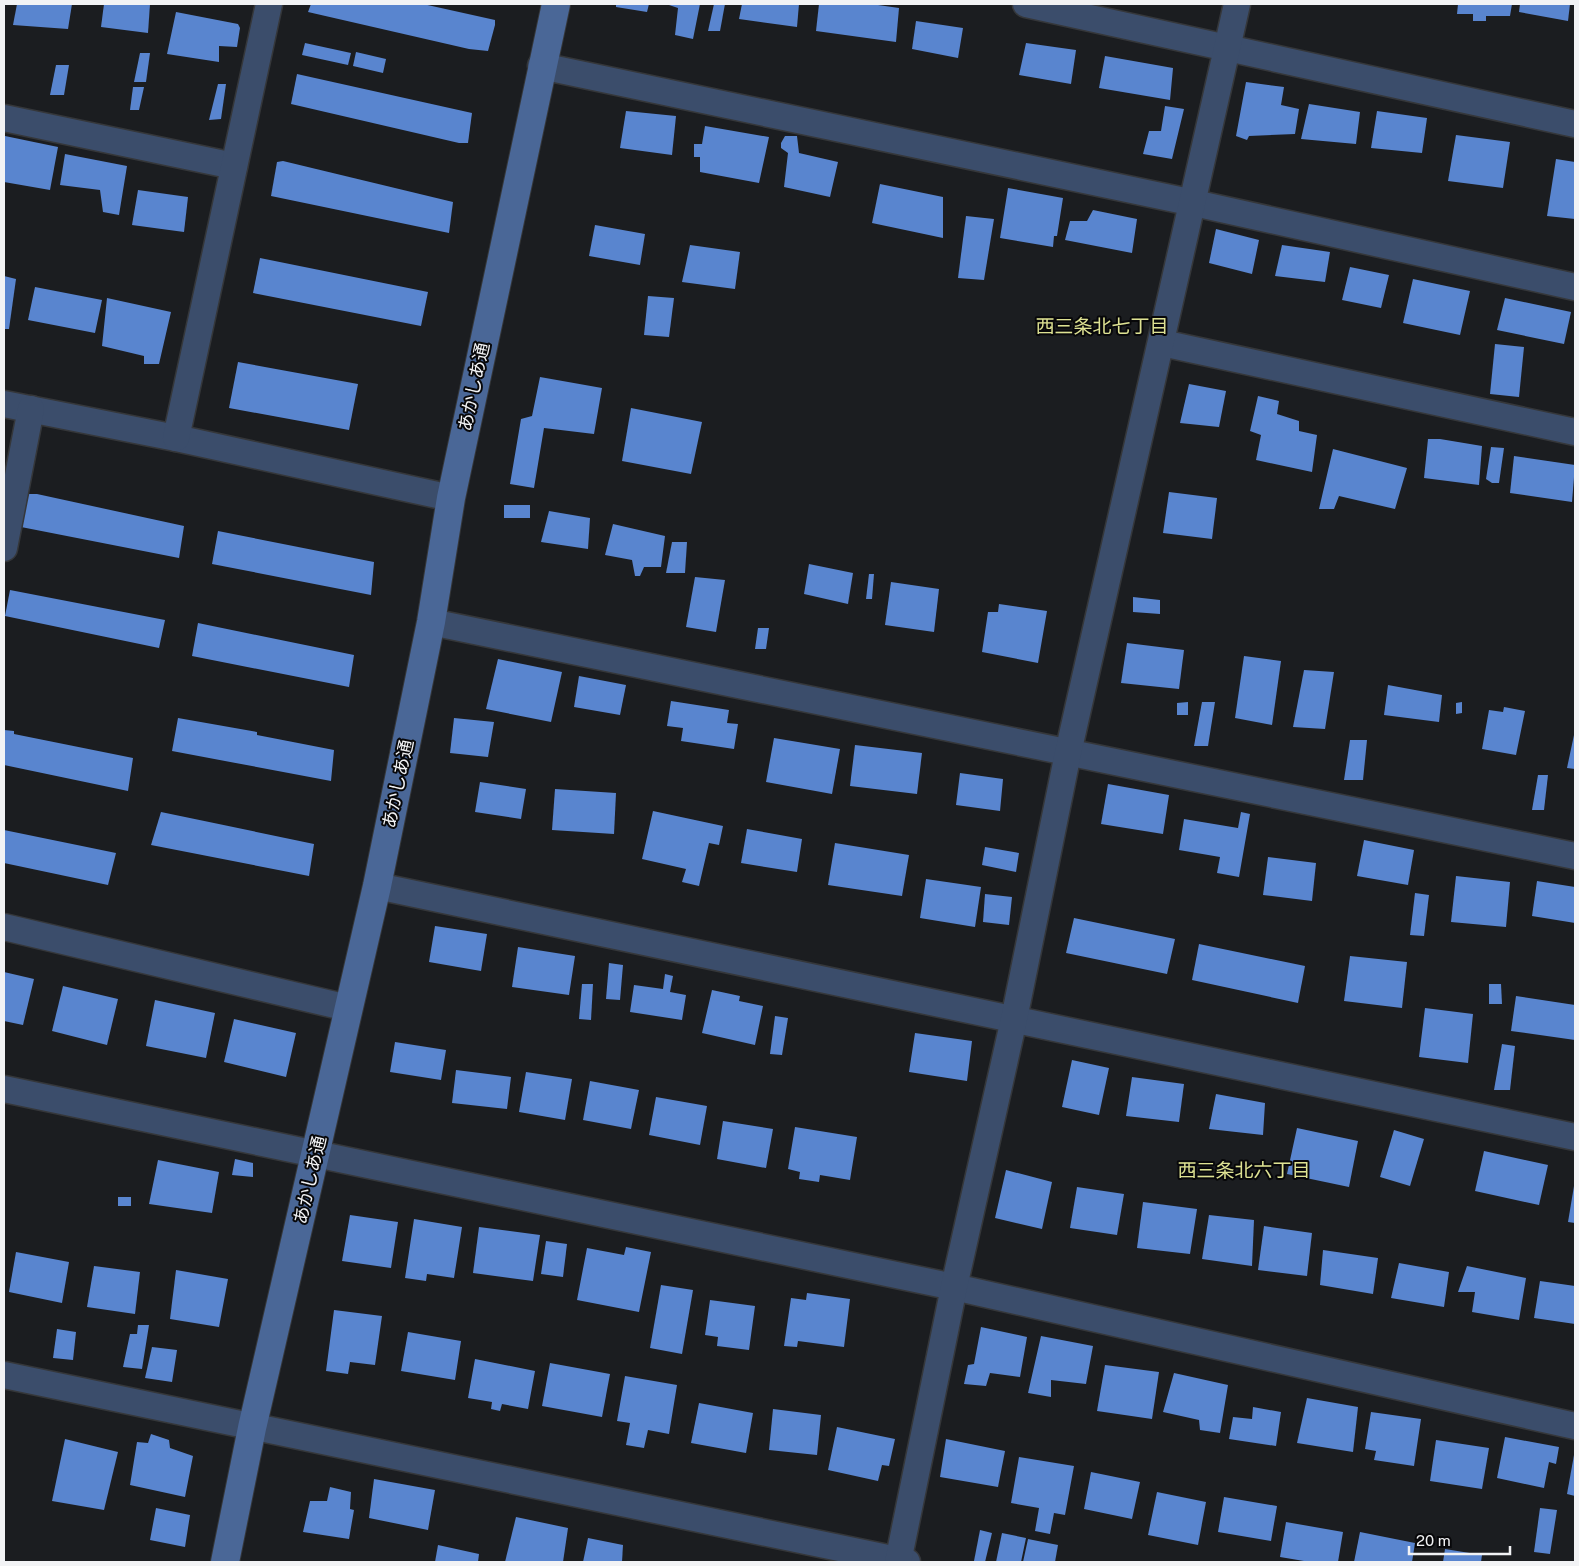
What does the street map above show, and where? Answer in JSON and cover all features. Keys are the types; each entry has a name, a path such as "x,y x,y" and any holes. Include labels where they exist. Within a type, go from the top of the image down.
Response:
{"street":[{"path":"176,438 269,4"},
{"name":"あかしあ通","path":"225,1562 252,1428 377,886 431,622 451,498 541,66 556,4"},
{"path":"1026,4 1575,124"},
{"path":"4,1375 901,1562 954,1287 1014,1019 1068,753 1238,4"},
{"path":"541,66 1194,203 1575,286"},
{"path":"4,118 234,166"},
{"path":"1162,343 1575,432"},
{"path":"4,404 176,438 451,498"},
{"path":"4,548 31,409"},
{"path":"431,622 1575,856"},
{"path":"377,886 1575,1137"},
{"path":"4,927 348,1008"},
{"path":"4,1089 316,1156 954,1287 1575,1426"}],"building":[{"path":"17,4 72,4 68,29 13,25"},
{"path":"104,4 150,4 148,33 101,27"},
{"path":"311,4 423,4 495,20 495,25 488,51 469,49 308,12"},
{"path":"616,4 649,4 647,12 616,7"},
{"path":"666,4 700,4 693,39 675,35 678,8"},
{"path":"714,4 725,4 720,31 708,31"},
{"path":"742,4 799,4 797,27 739,19"},
{"path":"819,4 871,4 899,8 896,42 816,31"},
{"path":"1458,4 1512,4 1510,16 1486,16 1486,21 1473,21 1473,14 1457,14"},
{"path":"1520,4 1570,4 1568,21 1519,12"},
{"path":"176,12 238,24 240,28 237,47 219,46 219,62 167,54"},
{"path":"916,21 963,28 958,58 912,49"},
{"path":"305,43 351,53 348,65 302,55"},
{"path":"1026,43 1076,50 1071,84 1019,75"},
{"path":"356,52 386,59 383,73 353,66"},
{"path":"140,53 150,53 146,82 134,82"},
{"path":"1105,56 1173,68 1170,100 1099,88"},
{"path":"56,65 69,65 64,95 50,95"},
{"path":"297,74 472,113 468,143 459,143 291,104"},
{"path":"1246,82 1284,87 1281,105 1299,109 1295,134 1249,136 1247,140 1236,136"},
{"path":"218,84 226,84 221,119 209,120"},
{"path":"133,87 144,87 139,110 130,110"},
{"path":"1309,104 1360,112 1356,144 1301,139"},
{"path":"1165,106 1184,109 1172,159 1143,154 1149,131 1161,131"},
{"path":"626,111 676,116 672,155 620,148"},
{"path":"1377,111 1427,118 1422,153 1371,148"},
{"path":"705,126 769,137 759,183 700,172 700,157 694,157 694,144 702,144"},
{"path":"1456,135 1510,142 1503,188 1448,181"},
{"path":"5,136 58,147 50,190 4,182"},
{"path":"785,136 797,136 799,153 838,162 830,197 784,187 788,153 781,148 781,143"},
{"path":"65,154 127,166 119,215 103,212 100,190 60,185"},
{"path":"1556,159 1575,162 1575,219 1547,216"},
{"path":"283,161 453,202 449,233 271,196 277,162"},
{"path":"880,184 943,197 943,238 872,223"},
{"path":"1008,188 1063,198 1057,236 1054,236 1053,247 1000,238"},
{"path":"138,190 188,197 184,232 132,225"},
{"path":"1093,210 1137,219 1132,253 1065,240 1070,221 1087,221"},
{"path":"966,216 994,219 984,280 958,278"},
{"path":"595,225 645,234 640,265 589,256"},
{"path":"1216,229 1259,240 1252,274 1209,263"},
{"path":"690,245 740,252 735,289 682,282"},
{"path":"1282,245 1330,252 1325,282 1275,276"},
{"path":"260,258 428,292 421,326 253,293"},
{"path":"1350,267 1389,275 1381,308 1342,300"},
{"path":"4,276 16,279 9,329 4,329"},
{"path":"1413,279 1470,291 1460,335 1403,323"},
{"path":"35,287 102,300 95,333 28,320"},
{"path":"648,296 674,298 669,337 644,335"},
{"path":"107,298 171,312 159,364 144,364 144,356 102,346"},
{"path":"1505,298 1571,312 1564,344 1497,330"},
{"path":"1495,344 1524,347 1519,397 1490,394"},
{"path":"238,362 358,384 349,430 229,408"},
{"path":"540,377 602,388 594,434 544,428 534,488 510,484 521,419 532,416"},
{"path":"1189,384 1226,391 1219,427 1180,423"},
{"path":"1258,396 1279,401 1277,414 1299,421 1299,431 1317,435 1312,472 1256,460 1261,435 1250,431"},
{"path":"631,408 702,422 691,474 622,461"},
{"path":"1428,439 1440,439 1482,446 1479,485 1424,478"},
{"path":"1491,447 1504,448 1499,483 1492,483 1486,479"},
{"path":"1333,449 1407,468 1395,509 1339,496 1334,509 1319,509"},
{"path":"1514,456 1575,465 1572,502 1510,493"},
{"path":"1169,492 1217,498 1212,539 1163,533"},
{"path":"28,494 37,494 184,526 179,558 21,527"},
{"path":"504,505 530,505 530,518 504,518"},
{"path":"549,511 590,518 588,549 541,542"},
{"path":"613,524 665,536 661,567 644,567 640,576 635,576 632,560 605,555"},
{"path":"218,531 374,562 371,595 212,564"},
{"path":"672,542 687,542 685,573 666,573"},
{"path":"809,564 853,573 848,604 804,594"},
{"path":"869,574 874,574 872,599 866,599"},
{"path":"695,577 725,580 716,632 686,627"},
{"path":"891,582 939,589 934,632 885,625"},
{"path":"10,590 165,620 159,648 5,616"},
{"path":"1133,597 1160,600 1160,614 1133,612"},
{"path":"999,604 1047,611 1038,663 982,652 988,612 998,612"},
{"path":"198,623 354,655 349,687 192,656"},
{"path":"758,628 769,628 766,649 755,649"},
{"path":"1127,643 1184,650 1179,689 1121,683"},
{"path":"1244,656 1281,661 1272,725 1235,718"},
{"path":"498,659 562,672 551,722 486,709"},
{"path":"1304,670 1334,672 1325,729 1293,727"},
{"path":"579,676 626,685 620,715 574,707"},
{"path":"1388,685 1442,695 1439,722 1384,715"},
{"path":"671,701 729,710 727,723 738,724 734,749 681,741 683,728 667,726"},
{"path":"1188,702 1188,715 1177,715 1177,703"},
{"path":"1202,702 1215,702 1208,746 1194,746"},
{"path":"1462,702 1462,713 1456,714 1456,703"},
{"path":"1504,707 1525,711 1516,755 1482,749 1489,710 1503,712"},
{"path":"178,718 257,732 257,735 334,750 331,781 172,751"},
{"path":"454,718 494,722 488,757 450,753"},
{"path":"4,730 14,731 14,734 133,758 128,791 4,765"},
{"path":"1575,735 1575,769 1567,768"},
{"path":"774,738 840,749 832,794 766,782"},
{"path":"1350,740 1367,740 1363,780 1344,780"},
{"path":"855,745 922,753 917,794 850,786"},
{"path":"960,773 1003,779 1000,811 956,805"},
{"path":"1538,775 1548,775 1544,810 1532,810"},
{"path":"480,782 526,789 521,819 475,812"},
{"path":"1108,784 1169,795 1163,834 1101,824"},
{"path":"555,789 616,793 614,834 552,830"},
{"path":"653,811 723,826 719,845 709,843 699,886 682,882 686,869 642,859"},
{"path":"161,812 314,844 309,876 151,845"},
{"path":"1241,812 1250,814 1239,877 1217,873 1220,857 1179,850 1184,819 1238,828"},
{"path":"747,829 802,839 797,872 741,863"},
{"path":"4,830 116,853 108,885 4,863"},
{"path":"1364,840 1414,850 1408,885 1357,876"},
{"path":"835,843 909,855 902,896 828,885"},
{"path":"985,847 1019,853 1016,872 982,865"},
{"path":"1268,857 1316,863 1312,901 1263,895"},
{"path":"1456,876 1510,882 1506,927 1451,922"},
{"path":"926,879 981,887 975,927 920,918"},
{"path":"1537,881 1575,887 1575,923 1532,916"},
{"path":"1415,893 1429,895 1424,936 1410,935"},
{"path":"985,894 1012,897 1009,925 983,922"},
{"path":"1074,918 1175,939 1167,974 1066,953"},
{"path":"435,926 487,934 481,971 429,962"},
{"path":"1199,944 1305,966 1298,1003 1192,980"},
{"path":"518,947 575,956 569,995 512,987"},
{"path":"1350,956 1407,962 1402,1008 1344,1001"},
{"path":"609,963 623,965 620,1000 606,999"},
{"path":"4,972 34,979 23,1025 4,1021"},
{"path":"665,974 673,976 670,992 686,995 682,1020 630,1012 634,985 663,989"},
{"path":"582,984 593,984 591,1020 579,1019"},
{"path":"1489,984 1501,984 1502,1004 1489,1004"},
{"path":"63,986 118,999 107,1045 52,1031"},
{"path":"712,990 740,996 739,1001 763,1006 755,1045 702,1033"},
{"path":"1516,996 1575,1005 1575,1040 1511,1031"},
{"path":"155,1000 215,1013 206,1058 146,1046"},
{"path":"1425,1008 1473,1014 1468,1063 1419,1057"},
{"path":"775,1016 788,1018 782,1055 770,1054"},
{"path":"234,1019 296,1033 286,1077 224,1062"},
{"path":"915,1033 972,1041 967,1081 909,1072"},
{"path":"395,1042 446,1050 441,1080 390,1072"},
{"path":"1502,1044 1515,1046 1510,1090 1494,1090"},
{"path":"1072,1060 1109,1068 1099,1115 1062,1107"},
{"path":"456,1070 511,1077 507,1109 452,1103"},
{"path":"526,1072 572,1079 565,1120 519,1112"},
{"path":"1132,1077 1184,1084 1179,1122 1126,1116"},
{"path":"590,1081 639,1090 631,1129 583,1120"},
{"path":"1216,1094 1265,1103 1263,1135 1209,1129"},
{"path":"656,1097 707,1106 700,1145 649,1135"},
{"path":"723,1121 773,1129 766,1168 717,1159"},
{"path":"795,1127 857,1137 850,1180 820,1175 819,1182 799,1179 800,1172 788,1169"},
{"path":"1297,1128 1358,1141 1349,1187 1287,1174"},
{"path":"1394,1130 1424,1139 1410,1186 1380,1177"},
{"path":"1484,1151 1548,1165 1539,1205 1475,1191"},
{"path":"235,1159 253,1163 253,1177 232,1175"},
{"path":"158,1160 219,1172 212,1213 149,1204"},
{"path":"1006,1170 1052,1182 1042,1229 995,1218"},
{"path":"1575,1186 1575,1223 1568,1222"},
{"path":"1077,1187 1124,1194 1117,1235 1070,1228"},
{"path":"118,1197 131,1197 131,1206 118,1206"},
{"path":"1143,1202 1197,1209 1190,1254 1137,1248"},
{"path":"350,1215 398,1222 391,1268 342,1261"},
{"path":"1209,1215 1254,1220 1252,1266 1202,1259"},
{"path":"414,1219 462,1227 454,1278 427,1274 426,1281 405,1278"},
{"path":"1264,1226 1312,1233 1307,1276 1258,1270"},
{"path":"479,1227 540,1235 533,1281 473,1273"},
{"path":"546,1241 567,1244 563,1277 541,1274"},
{"path":"626,1247 651,1252 639,1312 577,1300 587,1248 624,1255"},
{"path":"1323,1250 1378,1258 1373,1294 1320,1285"},
{"path":"16,1252 69,1262 62,1303 9,1292"},
{"path":"1399,1263 1449,1272 1444,1307 1391,1298"},
{"path":"94,1266 140,1272 135,1314 87,1307"},
{"path":"1467,1266 1526,1278 1519,1320 1472,1312 1475,1292 1458,1292"},
{"path":"176,1270 228,1279 219,1327 170,1319"},
{"path":"1540,1281 1575,1286 1575,1324 1534,1318"},
{"path":"661,1285 693,1290 682,1354 650,1348"},
{"path":"807,1293 850,1299 844,1347 798,1341 797,1347 784,1346 791,1298 806,1300"},
{"path":"710,1300 755,1306 749,1350 717,1346 718,1337 705,1335"},
{"path":"334,1310 382,1316 375,1365 350,1362 348,1374 326,1371"},
{"path":"138,1325 149,1325 142,1369 123,1367 130,1334 137,1334"},
{"path":"981,1327 1027,1337 1020,1377 990,1373 986,1386 964,1384 968,1365 974,1364"},
{"path":"57,1329 76,1332 73,1360 53,1358"},
{"path":"408,1332 461,1341 455,1380 401,1371"},
{"path":"1041,1336 1093,1346 1086,1384 1051,1380 1051,1397 1028,1393"},
{"path":"152,1347 177,1350 172,1382 145,1378"},
{"path":"475,1359 535,1371 528,1409 502,1404 500,1411 491,1409 492,1402 468,1398"},
{"path":"550,1363 610,1374 602,1417 542,1406"},
{"path":"1105,1365 1159,1372 1152,1419 1097,1411"},
{"path":"1174,1373 1228,1385 1220,1433 1200,1430 1199,1420 1163,1412"},
{"path":"625,1376 677,1385 669,1434 648,1430 644,1448 626,1445 630,1423 617,1421"},
{"path":"1307,1398 1358,1407 1353,1452 1297,1443"},
{"path":"699,1403 753,1413 746,1453 691,1443"},
{"path":"1253,1407 1281,1412 1276,1446 1229,1439 1233,1417 1252,1419"},
{"path":"773,1409 821,1415 817,1455 769,1450"},
{"path":"1371,1412 1421,1419 1414,1466 1374,1460 1376,1451 1365,1449"},
{"path":"837,1427 895,1439 889,1466 882,1465 878,1481 828,1470"},
{"path":"151,1434 169,1440 170,1448 193,1456 185,1497 130,1485 137,1442 148,1443"},
{"path":"1505,1437 1559,1447 1556,1464 1549,1462 1544,1488 1497,1478"},
{"path":"65,1439 118,1452 104,1510 52,1501"},
{"path":"946,1439 1005,1451 998,1487 940,1477"},
{"path":"1436,1440 1489,1448 1482,1489 1430,1481"},
{"path":"1575,1455 1575,1496 1567,1494"},
{"path":"1019,1457 1074,1466 1065,1515 1054,1513 1050,1534 1035,1531 1039,1508 1011,1503"},
{"path":"1091,1472 1140,1482 1132,1519 1084,1509"},
{"path":"374,1479 435,1490 428,1530 369,1518"},
{"path":"330,1487 351,1492 350,1509 354,1510 349,1539 303,1532 310,1501 327,1501"},
{"path":"1157,1492 1206,1502 1198,1545 1148,1535"},
{"path":"1224,1497 1277,1506 1271,1541 1218,1532"},
{"path":"156,1508 190,1515 185,1547 150,1540"},
{"path":"1540,1508 1557,1510 1550,1554 1534,1552"},
{"path":"516,1517 568,1528 563,1562 505,1562"},
{"path":"1286,1522 1343,1532 1338,1562 1310,1562 1280,1557"},
{"path":"980,1530 992,1533 985,1562 974,1561"},
{"path":"1360,1532 1415,1543 1412,1562 1354,1562"},
{"path":"1002,1533 1026,1538 1021,1562 996,1562"},
{"path":"588,1538 623,1545 622,1562 583,1562"},
{"path":"1028,1539 1058,1545 1055,1562 1023,1562"},
{"path":"438,1545 479,1554 478,1562 435,1562"},
{"path":"1445,1549 1482,1555 1481,1562 1443,1562"}],"district":[{"name":"西三条北七丁目","path":"1102,326"},
{"name":"西三条北六丁目","path":"1244,1170"}]}
